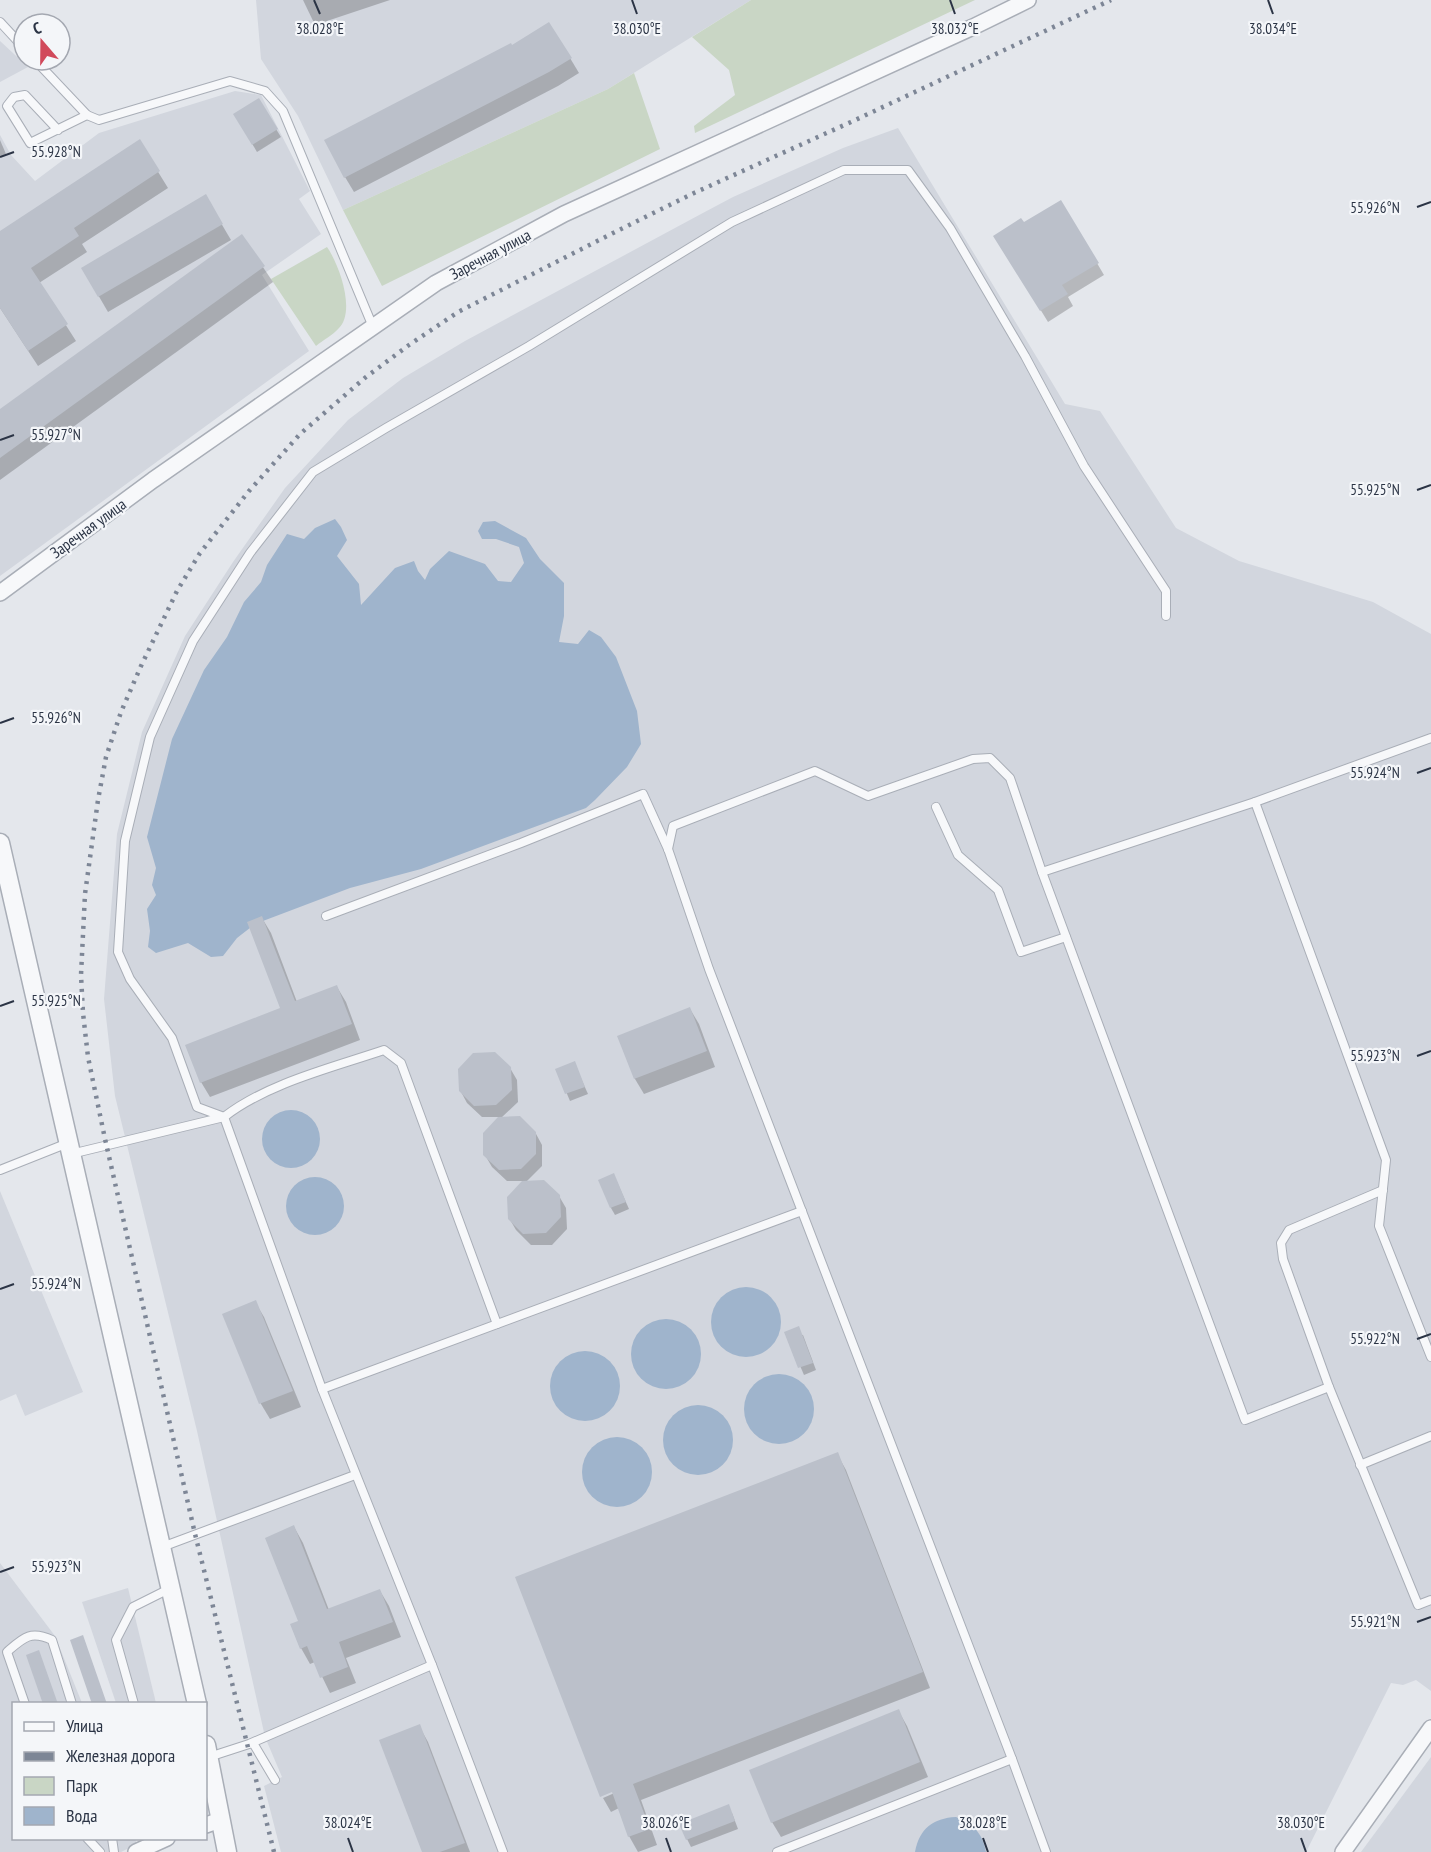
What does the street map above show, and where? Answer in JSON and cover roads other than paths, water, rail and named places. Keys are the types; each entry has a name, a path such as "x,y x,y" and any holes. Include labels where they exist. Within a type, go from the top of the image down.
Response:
{"street":[{"name":"Заречная улица","path":"0,592 153,480 436,283 564,214 974,27 1028,0"},
{"path":"0,843 197,1702"},
{"path":"1343,1852 1431,1728"},
{"path":"207,1751 213,1822 227,1852"},
{"path":"136,1852 166,1840"}],"lane":[{"path":"0,22 12,35"},
{"path":"46,72 87,116 99,120 230,81 265,91 283,111 373,327"},
{"path":"58,130 25,95 14,98 7,106 30,143 58,130 87,116"},
{"path":"503,1852 432,1665 322,1389 224,1117 197,1107 172,1038 130,979 118,951 125,841 150,737 193,641 250,554 313,472 549,334 732,222 844,170 908,170 950,228 1025,356 1084,466 1166,591 1166,616"},
{"path":"1042,872 1255,801 1431,738"},
{"path":"668,849 673,826 815,771 868,796 973,759 990,758 1010,778 1042,872 1245,1420 1329,1387"},
{"path":"326,916 522,843 643,794 668,849 709,969 1046,1852"},
{"path":"1255,801 1386,1160 1379,1226 1431,1357"},
{"path":"936,807 958,855 998,890 1021,952 1066,937"},
{"path":"0,1170 69,1149 224,1117 244,1101 314,1073 384,1050 401,1063 497,1324"},
{"path":"1383,1190 1289,1230 1281,1243 1283,1259 1329,1387 1418,1605 1431,1600"},
{"path":"322,1389 802,1211"},
{"path":"1360,1465 1431,1436"},
{"path":"162,1547 356,1475"},
{"path":"133,1702 116,1640 133,1607 171,1588"},
{"path":"24,1702 7,1652 24,1637 39,1634 52,1640 71,1702"},
{"path":"207,1751 253,1743 432,1665"},
{"path":"253,1743 275,1780"},
{"path":"777,1852 1012,1759"},
{"path":"88,1840 100,1852"}],"water":[{"path":"335,519 347,540 337,556 359,584 361,605 395,568 414,561 425,580 430,569 449,551 485,564 498,581 511,582 524,563 519,547 496,539 482,539 478,531 483,522 495,521 526,538 540,559 564,583 564,616 559,642 578,644 589,630 601,637 616,657 637,711 641,744 627,767 586,808 421,869 350,888 255,924 237,938 223,956 211,957 188,943 156,953 148,947 150,931 147,909 156,895 152,885 156,868 147,837 172,739 204,670 227,637 244,602 261,582 267,565 287,534 304,539 315,528"},
{"path":"291,1110 307,1115 315,1123 320,1139 315,1155 307,1163 291,1168 275,1163 267,1155 262,1139 267,1123 275,1115"},
{"path":"315,1177 331,1182 339,1190 344,1206 339,1222 331,1230 315,1235 299,1230 291,1222 286,1206 291,1190 299,1182"},
{"path":"753,1287 766,1293 775,1302 779,1308 781,1322 779,1336 771,1347 760,1355 739,1357 721,1347 713,1336 711,1315 721,1297 732,1289"},
{"path":"659,1319 673,1319 686,1325 695,1334 701,1347 699,1367 691,1379 673,1389 659,1389 646,1383 637,1374 631,1361 631,1347 637,1334 646,1325"},
{"path":"578,1351 592,1351 605,1357 614,1366 620,1379 618,1399 610,1411 592,1421 578,1421 565,1415 556,1406 550,1393 550,1379 556,1366 565,1357"},
{"path":"772,1374 786,1374 799,1380 808,1389 814,1402 812,1422 804,1434 786,1444 772,1444 759,1438 750,1429 744,1416 744,1402 750,1389 759,1380"},
{"path":"691,1405 705,1405 718,1411 727,1420 733,1433 731,1453 723,1465 705,1475 691,1475 678,1469 669,1460 663,1447 663,1433 669,1420 678,1411"},
{"path":"610,1437 624,1437 637,1443 646,1452 652,1465 650,1485 642,1497 624,1507 610,1507 597,1501 588,1492 582,1479 582,1465 588,1452 597,1443"},
{"path":"956,1817 976,1830 986,1852 915,1852 920,1837 928,1826 940,1820"}],"railway":[{"path":"274,1852 195,1534 105,1139 88,1057 83,1013 81,975 85,894 98,800 106,757 121,712 141,666 177,591 200,553 249,491 300,434 366,377 409,345 458,312 694,193 1111,0"}]}
